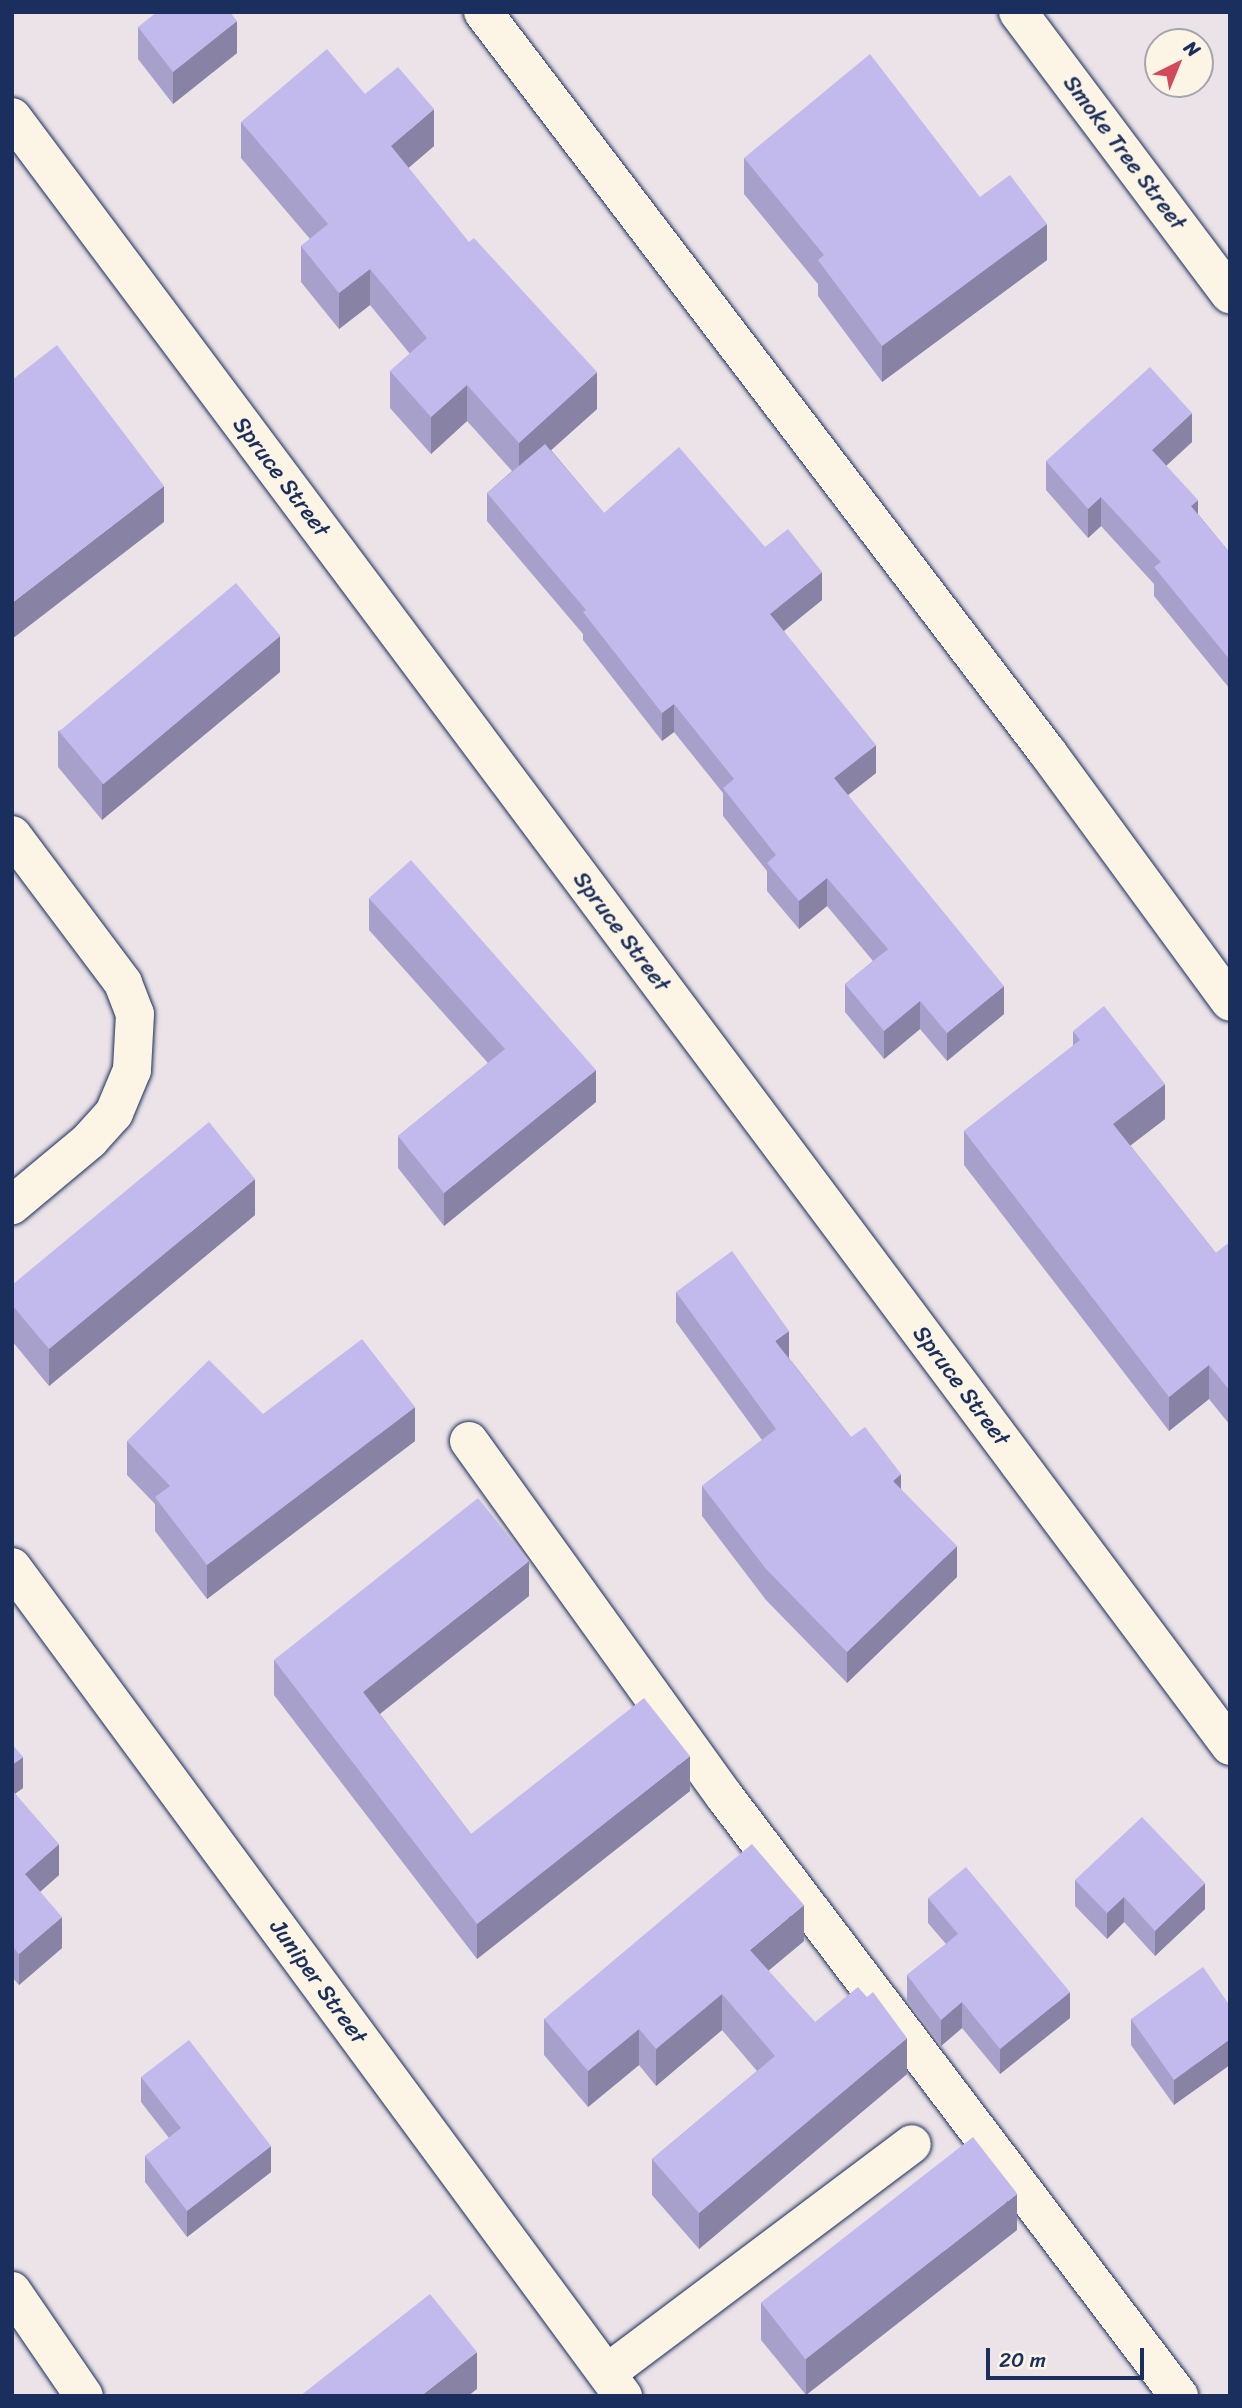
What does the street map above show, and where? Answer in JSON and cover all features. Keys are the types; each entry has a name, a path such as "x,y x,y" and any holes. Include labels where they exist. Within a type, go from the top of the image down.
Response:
{"street":[{"path":"482,12 1048,753 1230,1002"},
{"name":"Smoke Tree Street","path":"1018,12 1230,294"},
{"name":"Spruce Street","path":"12,117 1230,1746"},
{"path":"12,835 124,983 135,1014 132,1070 114,1112 90,1140 12,1205"},
{"path":"469,1441 724,1797 1179,2396"},
{"name":"Juniper Street","path":"12,1567 615,2384"},
{"path":"615,2384 912,2144"},
{"path":"12,2291 84,2396"}],"building":[{"path":"157,12 230,12 237,21 173,72 138,27"},
{"path":"327,49 365,94 398,67 434,109 391,146 469,242 474,238 597,372 519,443 467,385 431,417 390,371 427,338 370,269 339,293 301,246 328,224 241,122"},
{"path":"870,54 980,197 1010,175 1047,224 882,346 818,260 824,255 744,158"},
{"path":"57,345 164,486 12,603 12,380"},
{"path":"1150,367 1192,413 1152,450 1198,500 1191,506 1230,553 1230,660 1154,567 1161,562 1101,497 1088,509 1046,461"},
{"path":"545,444 604,513 679,447 765,547 788,529 822,572 770,614 876,745 834,778 1004,986 947,1033 920,1001 884,1031 845,984 888,949 827,878 799,901 767,863 776,855 723,788 734,779 674,704 662,713 583,612 586,610 487,493"},
{"path":"236,583 280,636 103,784 59,731"},
{"path":"411,860 596,1070 444,1193 398,1136 505,1049 369,898"},
{"path":"1104,1006 1165,1084 1113,1124 1216,1253 1230,1242 1230,1391 1209,1365 1169,1397 964,1131 1080,1040 1073,1031"},
{"path":"209,1122 255,1179 49,1349 12,1305 12,1285"},
{"path":"732,1251 789,1331 775,1341 851,1437 865,1427 901,1474 893,1481 957,1546 847,1652 766,1569 702,1486 776,1429 676,1292"},
{"path":"362,1339 415,1407 207,1565 155,1497 170,1486 127,1441 209,1360 263,1414"},
{"path":"478,1498 529,1561 363,1692 471,1834 644,1698 690,1756 477,1924 274,1660"},
{"path":"12,1744 23,1757 12,1765"},
{"path":"12,1790 59,1844 25,1874 62,1917 19,1954 12,1946"},
{"path":"1142,1817 1205,1883 1155,1931 1124,1897 1107,1913 1075,1880"},
{"path":"752,1844 804,1905 750,1950 815,2022 858,1987 867,1997 873,1992 907,2038 699,2213 652,2159 775,2056 722,1994 656,2049 639,2029 588,2071 544,2019"},
{"path":"966,1867 1070,1992 1000,2049 962,2002 941,2020 907,1975 958,1934 928,1898"},
{"path":"1203,1967 1230,2006 1230,2039 1174,2080 1131,2019"},
{"path":"189,2040 271,2146 187,2211 145,2156 181,2128 141,2077"},
{"path":"973,2137 1017,2194 805,2359 761,2303"},
{"path":"430,2294 477,2352 421,2396 300,2396"}]}
